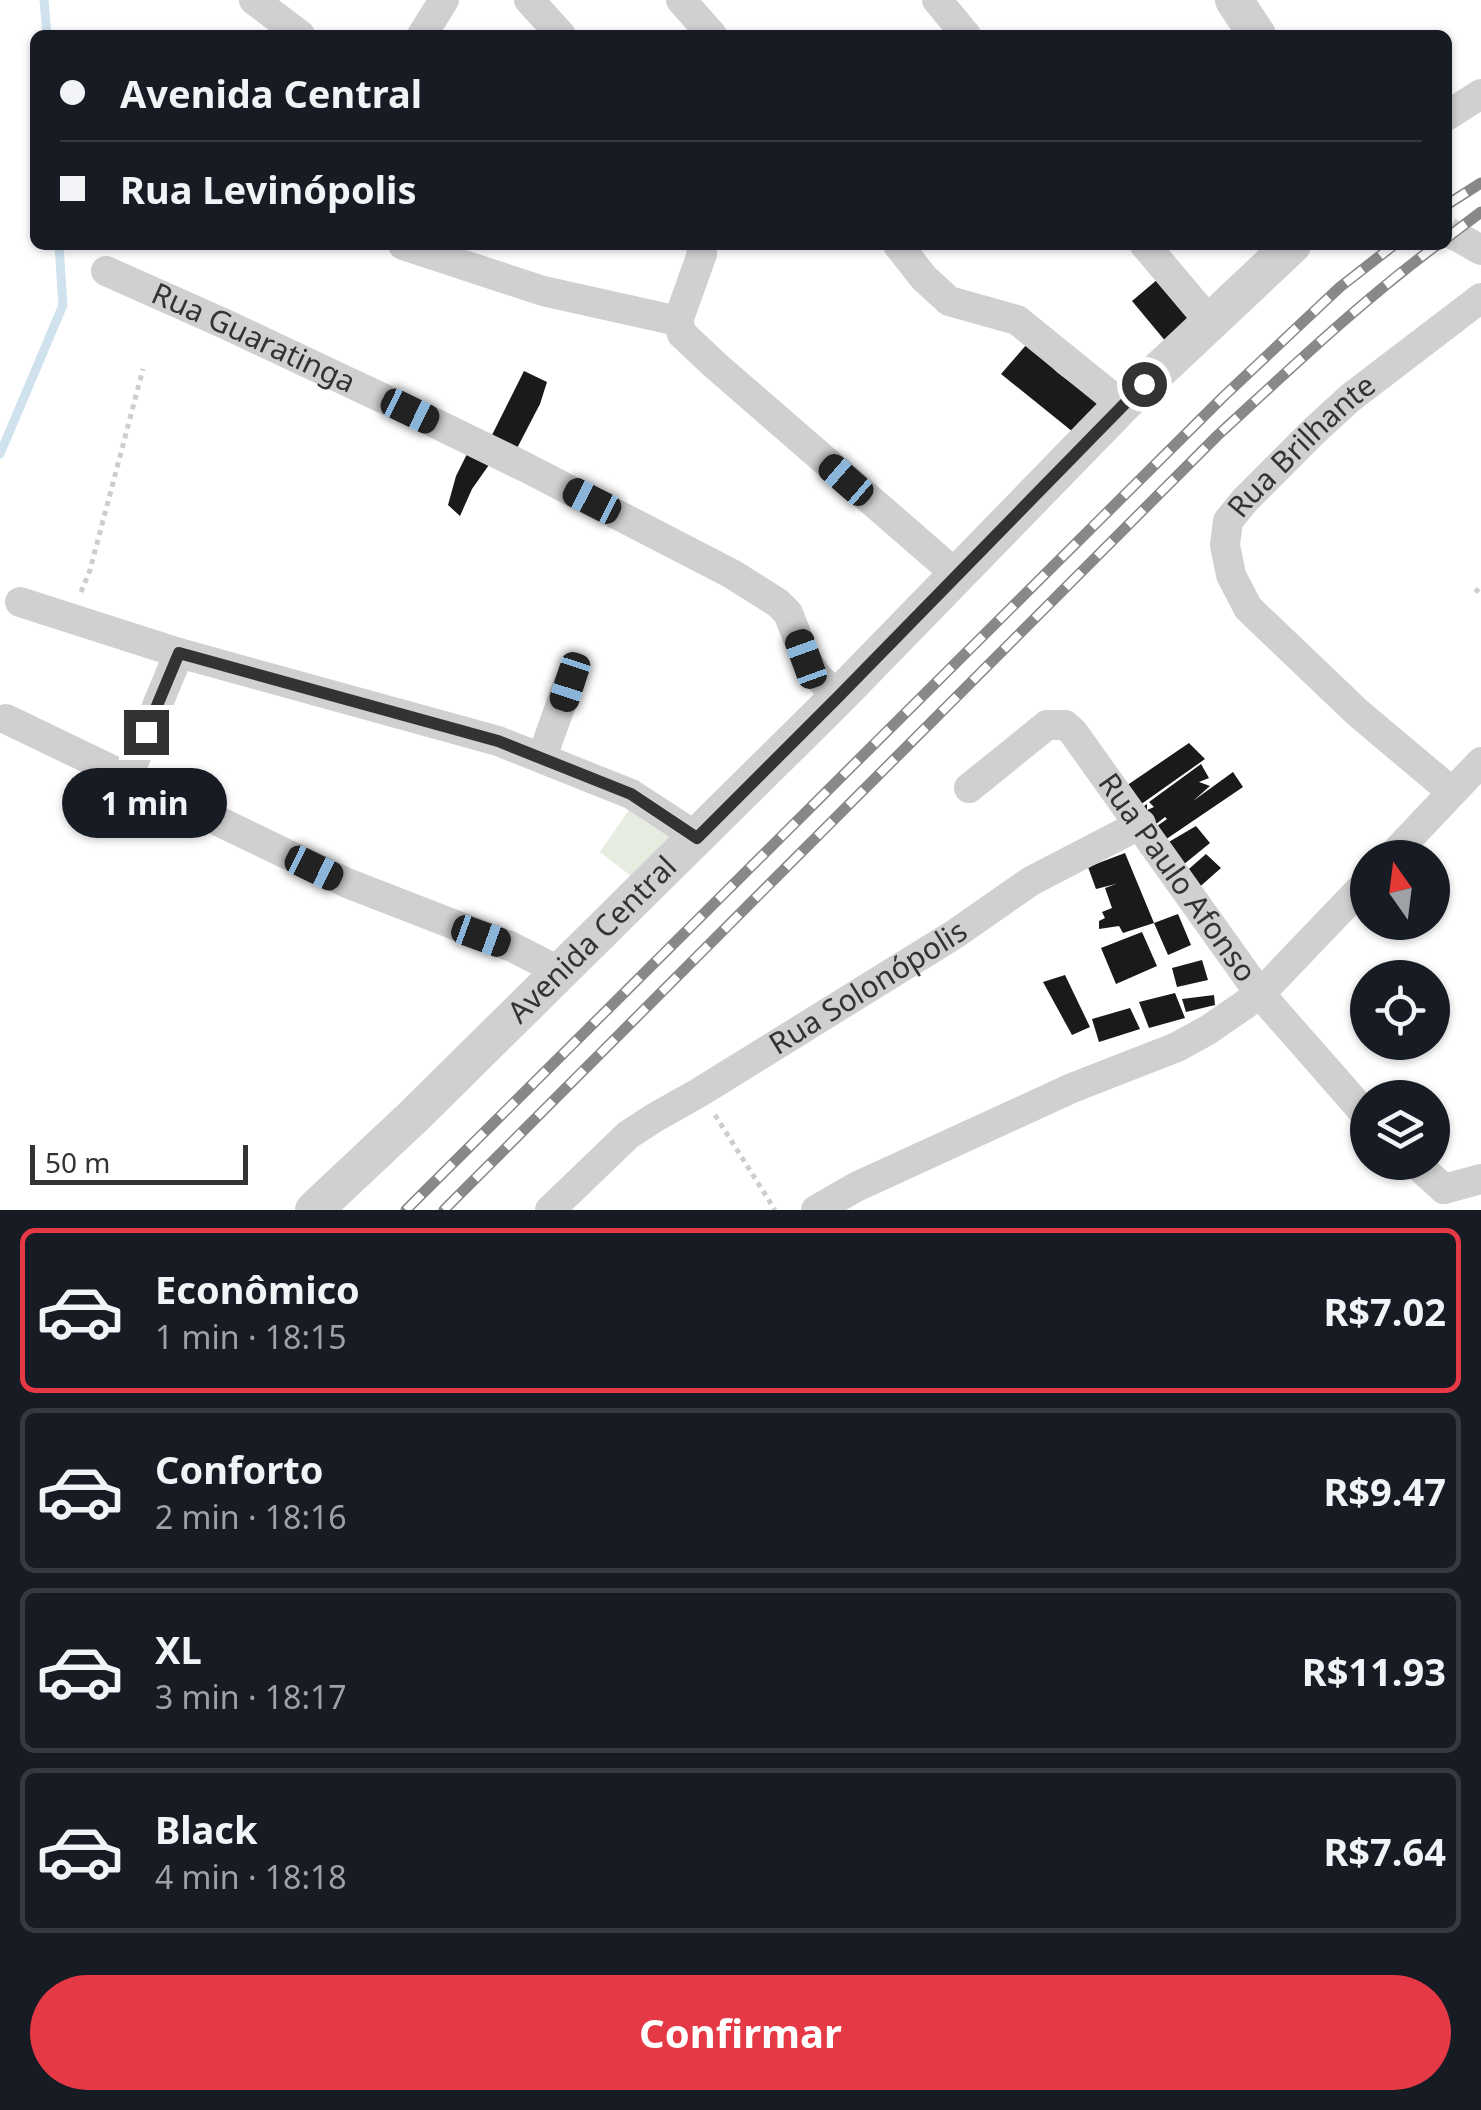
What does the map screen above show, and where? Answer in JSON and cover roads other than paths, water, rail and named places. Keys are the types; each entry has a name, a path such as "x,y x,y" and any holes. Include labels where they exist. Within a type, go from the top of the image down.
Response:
{"street":[{"path":"254,0 293,30"},
{"path":"425,30 444,0"},
{"path":"528,0 556,30"},
{"path":"681,0 708,30"},
{"path":"936,0 962,30"},
{"path":"1234,0 1254,30"},
{"path":"1452,112 1481,94"},
{"path":"418,250 543,291 678,321"},
{"path":"702,250 678,321 682,334 958,576"},
{"path":"902,250 924,278 949,300 1016,320 1122,405"},
{"path":"1149,250 1210,322"},
{"name":"Avenida Central","path":"314,1210 697,838 1122,405 1287,250"},
{"name":"Rua Guaratinga","path":"106,271 427,419 732,574 788,613 806,659 838,697"},
{"name":"Rua Brilhante","path":"1452,792 1358,713 1248,608 1231,575 1225,546 1228,521 1314,432 1350,398 1481,298"},
{"path":"20,602 179,653 498,741 631,794 697,838"},
{"path":"127,778 179,653"},
{"path":"542,757 570,682"},
{"path":"6,719 346,883 512,947 560,972"},
{"name":"Rua Paulo Afonso","path":"969,788 1047,725 1058,723 1073,732 1260,994 1350,1097"},
{"path":"1407,840 1481,762"},
{"name":"Rua Solonópolis","path":"550,1210 628,1135 955,934 1031,881 1140,824"},
{"path":"816,1210 856,1186 1072,1088 1176,1048 1208,1030 1260,994 1350,900"},
{"path":"1428,1180 1443,1200 1481,1179"}],"waterway":[{"path":"44,0 47,30"},
{"path":"0,454 63,305 59,250"}],"tunnel":[{"path":"1452,234 1467,242"}],"railway":[{"path":"1452,201 1481,183"},
{"path":"1452,234 1481,212"},
{"path":"406,1210 1223,397 1340,287 1388,250"},
{"path":"444,1210 1218,435 1352,313 1430,250"}]}
